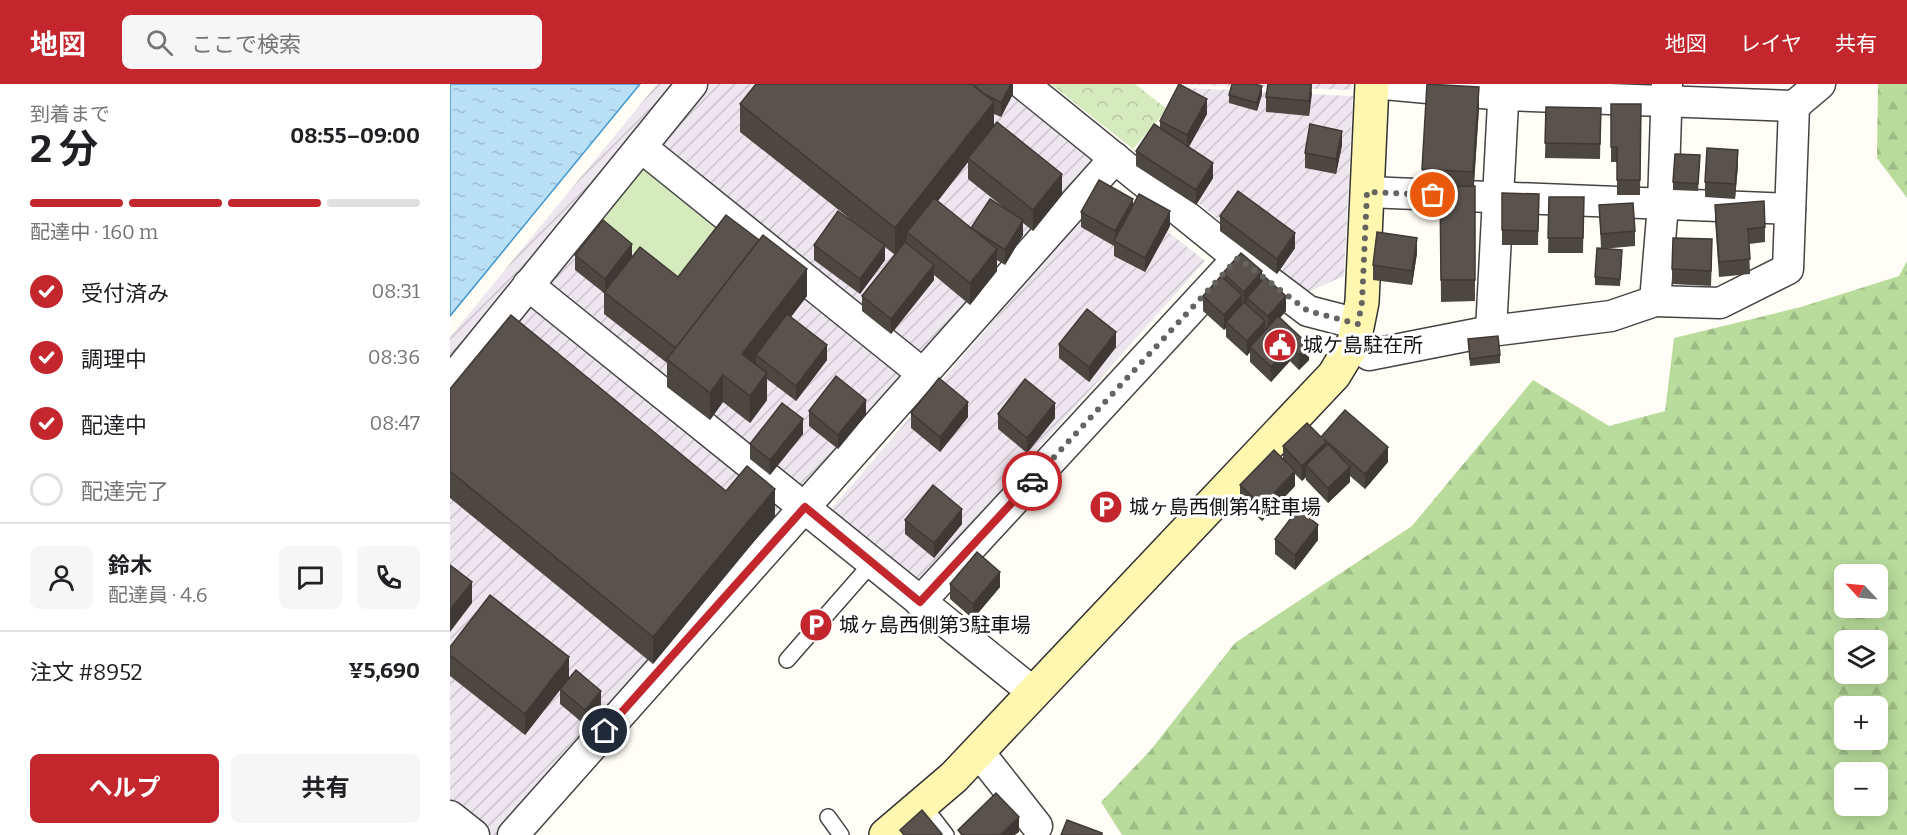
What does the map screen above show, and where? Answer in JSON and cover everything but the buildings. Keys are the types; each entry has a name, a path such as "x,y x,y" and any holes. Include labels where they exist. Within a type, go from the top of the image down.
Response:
{"street":[{"path":"450,382 692,84"},
{"path":"1023,84 1238,258 1308,311 1356,333 1369,355 1491,332 1611,316 1655,301 1720,303 1788,269 1794,106"},
{"path":"886,835 923,805 978,751 1334,375 1356,333 1362,302 1372,84"},
{"path":"1384,84 1667,94 1794,106 1820,84"},
{"path":"1491,332 1504,90"},
{"path":"1655,301 1663,205 1667,94"},
{"path":"641,147 923,374"},
{"path":"513,835 1115,158"},
{"path":"1367,192 1790,209"},
{"path":"920,602 1238,258"},
{"path":"528,285 1034,693"},
{"path":"978,751 1037,826"},
{"path":"450,816 474,835"}],"lane":[{"path":"787,660 872,562"},
{"path":"923,805 946,835"},
{"path":"828,817 841,835"}],"shaded area":[{"path":"657,84 997,84 1101,164 508,835 450,835 450,337"},
{"path":"1169,84 1352,84 1351,90"},
{"path":"1187,88 1353,96 1344,276 1308,292 1141,156"},
{"path":"1110,186 1205,261 917,584 831,509"}],"green space":[{"path":"1051,84 1135,84 1167,109 1133,149"},
{"path":"1878,84 1907,84 1907,198 1877,158"},
{"path":"644,164 726,231 678,289 597,222"},
{"path":"1907,261 1907,835 1122,835 1101,802 1149,752 1235,643 1412,526 1533,380 1609,426 1665,411 1674,338 1801,307 1899,276"}],"water":[{"path":"450,84 640,84 450,316"}],"way so far":[{"path":"1032,481 1238,258 1308,311 1358,324 1362,302 1367,192 1433,195"}],"place":[{"name":"城ケ島駐在所","path":"1280,345"},
{"name":"城ヶ島西側第4駐車場","path":"1106,507"},
{"name":"城ヶ島西側第3駐車場","path":"816,625"}],"route":[{"path":"605,731 805,507 920,602 1032,481"}]}
